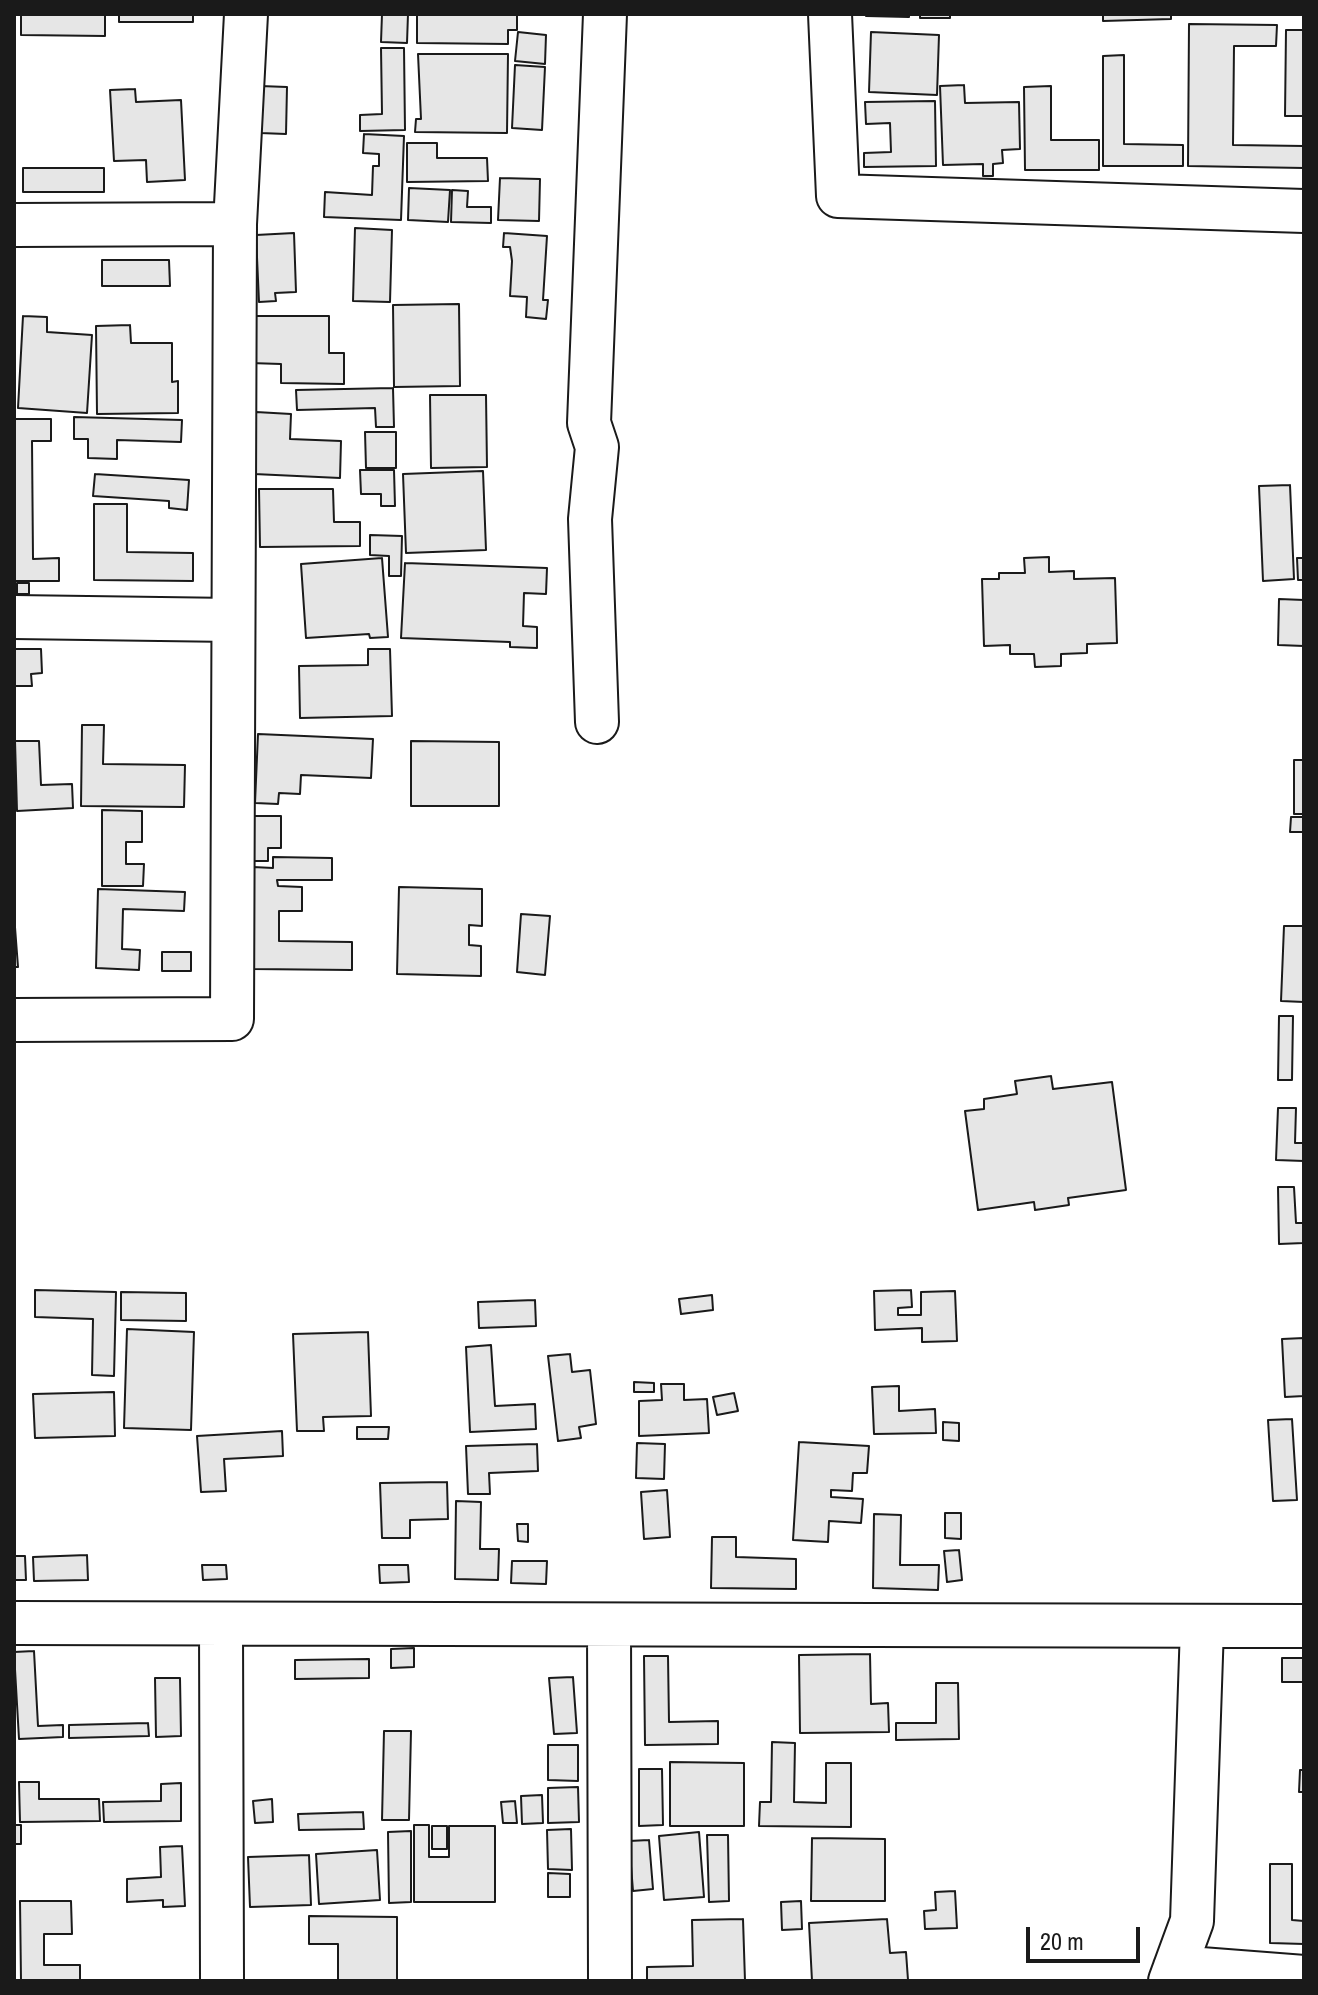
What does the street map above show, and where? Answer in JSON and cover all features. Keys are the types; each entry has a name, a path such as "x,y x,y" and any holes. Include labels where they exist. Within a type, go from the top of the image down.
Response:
{"street":[{"path":"14,1020 232,1019 235,224 246,14"},
{"path":"597,722 590,519 597,447 589,423 605,14"},
{"path":"830,14 838,196 1304,211"},
{"path":"14,225 235,224"},
{"path":"14,617 233,620"},
{"path":"14,1623 1304,1626"},
{"path":"221,1625 222,1981"},
{"path":"609,1625 610,1981"},
{"path":"1202,1627 1192,1921 1173,1974 1304,1977"}],"building":[{"path":"21,14 105,14 105,36 21,35"},
{"path":"119,14 193,14 193,22 119,22"},
{"path":"382,14 408,14 407,43 381,42"},
{"path":"417,14 517,14 517,30 508,30 508,44 417,43"},
{"path":"909,14 909,17 866,16"},
{"path":"920,14 950,14 950,18 920,18"},
{"path":"1103,14 1171,14 1171,19 1103,21"},
{"path":"1189,24 1277,25 1276,46 1234,46 1233,145 1304,146 1304,168 1188,166"},
{"path":"1286,30 1304,30 1304,116 1285,116"},
{"path":"518,32 546,35 545,64 515,61"},
{"path":"871,32 939,35 937,95 869,92"},
{"path":"381,48 404,48 405,130 360,131 360,115 382,114"},
{"path":"418,54 508,54 507,133 415,132 416,119 421,119"},
{"path":"1124,55 1124,144 1183,145 1183,166 1103,166 1103,56"},
{"path":"515,65 545,67 542,130 512,128"},
{"path":"964,85 965,103 1019,102 1020,149 1002,150 1003,163 993,164 993,176 983,176 983,164 943,165 940,86"},
{"path":"260,86 287,87 286,134 260,133"},
{"path":"1051,86 1051,140 1099,140 1099,170 1025,170 1024,87"},
{"path":"135,89 136,102 181,100 185,180 147,182 146,160 114,161 110,90"},
{"path":"935,101 936,166 864,167 864,153 891,152 890,123 866,124 865,102"},
{"path":"364,134 404,136 401,220 324,217 325,192 372,195 373,166 379,166 379,154 363,153"},
{"path":"407,143 437,143 437,158 487,158 488,181 407,182"},
{"path":"23,168 104,168 104,192 23,192"},
{"path":"500,178 540,179 539,221 498,220"},
{"path":"409,188 450,190 448,222 408,220"},
{"path":"452,190 468,191 467,207 491,207 491,223 451,222"},
{"path":"355,228 392,230 390,302 353,301"},
{"path":"294,233 296,292 275,293 276,301 259,302 256,235"},
{"path":"504,233 547,236 543,300 548,300 546,319 526,317 527,297 510,296 512,261 510,247 503,247"},
{"path":"102,260 169,260 170,286 102,286"},
{"path":"459,304 460,386 394,387 393,305"},
{"path":"23,316 47,317 47,332 92,335 87,413 18,408"},
{"path":"250,316 329,316 329,353 344,353 344,384 281,383 281,364 250,363"},
{"path":"130,325 131,343 172,343 172,382 178,381 178,413 97,414 96,326"},
{"path":"393,388 394,427 376,427 375,408 297,410 296,390"},
{"path":"430,395 486,395 487,467 431,468"},
{"path":"256,412 291,414 290,439 341,441 340,478 254,474"},
{"path":"74,417 182,420 181,442 117,440 117,459 88,458 88,439 74,439"},
{"path":"14,419 51,419 51,441 32,441 33,559 59,558 59,581 14,581"},
{"path":"365,432 396,432 396,468 366,468"},
{"path":"360,470 394,470 395,506 381,506 381,494 361,494"},
{"path":"483,471 486,550 406,553 403,474"},
{"path":"95,474 189,480 187,510 169,508 169,501 93,496"},
{"path":"1290,485 1294,579 1263,581 1259,486"},
{"path":"259,489 333,489 334,522 360,522 360,546 260,547"},
{"path":"94,504 127,504 127,552 193,553 193,581 94,580"},
{"path":"370,535 402,536 401,576 389,576 389,556 370,555"},
{"path":"1049,557 1049,572 1074,571 1074,579 1115,578 1117,643 1087,644 1087,653 1061,654 1061,666 1035,667 1034,654 1010,654 1010,645 984,646 982,579 999,579 999,573 1025,573 1024,558"},
{"path":"382,558 388,637 370,638 369,634 306,638 301,564"},
{"path":"1297,558 1304,558 1304,580 1298,580"},
{"path":"405,563 547,568 546,594 524,593 523,626 537,627 537,648 510,647 510,642 401,638"},
{"path":"17,583 29,583 29,594 17,594"},
{"path":"1279,599 1304,600 1304,646 1278,645"},
{"path":"14,649 41,649 42,673 31,674 32,686 14,686"},
{"path":"368,649 390,649 392,716 300,718 299,666 368,665"},
{"path":"82,725 104,725 103,764 185,765 184,807 81,806"},
{"path":"258,734 373,739 371,778 301,775 300,794 279,793 278,804 255,803"},
{"path":"15,741 39,741 41,785 72,784 73,808 17,811"},
{"path":"411,741 499,742 499,806 411,806"},
{"path":"1294,760 1304,760 1304,814 1294,814"},
{"path":"102,810 142,811 142,842 126,842 126,864 144,864 143,886 102,886"},
{"path":"249,816 281,816 281,848 268,848 268,861 250,861"},
{"path":"1291,817 1304,817 1304,832 1290,832"},
{"path":"273,857 332,858 332,880 277,880 278,886 302,887 302,911 279,911 279,941 352,942 352,970 252,969 253,867 273,868"},
{"path":"399,887 482,889 482,926 469,925 469,945 481,946 481,976 397,974"},
{"path":"98,889 185,892 184,911 123,909 122,949 140,950 139,970 96,968"},
{"path":"14,914 18,967 14,967"},
{"path":"521,914 550,916 545,975 517,972"},
{"path":"1284,926 1304,926 1304,1002 1281,1001"},
{"path":"162,952 191,952 191,971 162,971"},
{"path":"1279,1016 1293,1016 1292,1080 1278,1080"},
{"path":"1051,1076 1053,1089 1112,1082 1126,1190 1068,1198 1069,1205 1035,1210 1034,1202 978,1210 965,1111 984,1109 984,1099 1017,1094 1015,1081"},
{"path":"1278,1108 1296,1108 1295,1143 1304,1143 1304,1161 1276,1160"},
{"path":"1278,1187 1294,1187 1296,1223 1304,1223 1304,1243 1279,1244"},
{"path":"35,1290 116,1292 114,1376 92,1375 93,1319 35,1317"},
{"path":"911,1290 912,1307 898,1308 898,1315 921,1315 921,1292 955,1291 957,1341 922,1342 922,1328 875,1330 874,1291"},
{"path":"121,1292 186,1293 186,1321 121,1320"},
{"path":"712,1295 713,1310 681,1314 679,1299"},
{"path":"535,1300 536,1326 479,1328 478,1302"},
{"path":"127,1329 194,1332 191,1430 124,1428"},
{"path":"368,1332 371,1416 323,1417 324,1431 297,1431 293,1334"},
{"path":"1304,1338 1304,1396 1285,1397 1282,1339"},
{"path":"491,1345 495,1406 535,1404 536,1429 470,1432 466,1347"},
{"path":"570,1354 572,1372 590,1370 596,1424 579,1427 581,1438 558,1441 548,1356"},
{"path":"634,1382 654,1383 654,1392 634,1392"},
{"path":"661,1384 684,1384 684,1400 707,1399 709,1433 639,1436 639,1401 662,1400"},
{"path":"899,1386 899,1411 935,1409 936,1433 874,1434 872,1387"},
{"path":"114,1392 115,1436 35,1438 33,1394"},
{"path":"734,1393 738,1411 717,1415 713,1397"},
{"path":"1292,1419 1297,1500 1273,1501 1268,1420"},
{"path":"943,1422 959,1423 959,1441 943,1440"},
{"path":"357,1427 389,1427 388,1439 357,1439"},
{"path":"282,1431 283,1456 224,1459 226,1491 201,1492 197,1436"},
{"path":"799,1442 869,1446 867,1473 853,1473 852,1491 831,1490 831,1497 863,1499 861,1523 829,1521 828,1542 793,1540"},
{"path":"637,1443 665,1444 664,1479 636,1478"},
{"path":"537,1444 538,1471 489,1473 490,1494 468,1494 466,1446"},
{"path":"447,1482 448,1519 410,1520 410,1538 382,1538 380,1483"},
{"path":"667,1490 670,1537 644,1539 641,1492"},
{"path":"456,1501 481,1502 480,1549 499,1549 498,1580 455,1579"},
{"path":"945,1513 961,1513 961,1539 945,1538"},
{"path":"874,1514 901,1515 900,1565 939,1565 938,1590 873,1588"},
{"path":"517,1524 528,1524 528,1542 518,1541"},
{"path":"712,1537 736,1537 736,1557 796,1559 796,1589 711,1588"},
{"path":"959,1550 962,1580 947,1582 944,1551"},
{"path":"87,1555 88,1580 34,1581 33,1557"},
{"path":"14,1556 25,1556 26,1580 14,1580"},
{"path":"512,1561 547,1561 546,1584 511,1583"},
{"path":"202,1565 226,1565 227,1579 203,1580"},
{"path":"379,1565 408,1565 409,1582 380,1583"},
{"path":"414,1648 414,1667 391,1668 391,1649"},
{"path":"34,1651 38,1726 63,1725 63,1737 19,1739 14,1652"},
{"path":"870,1654 871,1704 888,1703 889,1732 800,1733 799,1655"},
{"path":"644,1656 668,1656 669,1722 718,1721 718,1744 645,1745"},
{"path":"1282,1658 1304,1658 1304,1682 1282,1682"},
{"path":"369,1659 369,1678 295,1679 295,1660"},
{"path":"573,1677 577,1733 554,1734 549,1678"},
{"path":"155,1678 180,1678 181,1736 156,1737"},
{"path":"936,1683 958,1683 959,1739 896,1740 896,1723 936,1723"},
{"path":"148,1723 149,1736 69,1738 69,1725"},
{"path":"384,1731 411,1731 409,1820 382,1820"},
{"path":"772,1742 795,1743 794,1802 826,1803 826,1763 851,1763 851,1827 759,1826 760,1802 771,1802"},
{"path":"548,1745 578,1745 578,1781 548,1780"},
{"path":"670,1762 744,1763 744,1826 670,1826"},
{"path":"639,1769 662,1769 663,1825 639,1826"},
{"path":"1300,1770 1304,1770 1304,1792 1299,1792"},
{"path":"19,1782 39,1782 39,1799 99,1799 100,1821 20,1822"},
{"path":"181,1783 181,1821 104,1822 103,1802 161,1801 161,1784"},
{"path":"578,1787 579,1822 548,1823 548,1788"},
{"path":"542,1795 543,1823 522,1824 521,1796"},
{"path":"272,1799 273,1822 255,1823 253,1801"},
{"path":"515,1801 517,1823 503,1823 501,1802"},
{"path":"363,1812 364,1829 299,1830 298,1814"},
{"path":"14,1825 21,1825 21,1844 14,1844"},
{"path":"414,1825 429,1825 429,1857 449,1857 449,1826 495,1826 495,1902 414,1902"},
{"path":"432,1826 447,1826 447,1849 432,1849"},
{"path":"571,1829 572,1870 548,1869 547,1830"},
{"path":"411,1831 411,1902 389,1903 388,1832"},
{"path":"699,1832 704,1897 664,1900 659,1836"},
{"path":"707,1835 728,1835 729,1901 709,1902"},
{"path":"812,1838 885,1839 885,1901 811,1901"},
{"path":"649,1840 653,1889 633,1891 629,1841"},
{"path":"182,1846 185,1906 163,1907 163,1900 127,1902 127,1879 161,1877 160,1847"},
{"path":"377,1850 380,1900 319,1904 316,1854"},
{"path":"309,1855 311,1905 250,1907 248,1857"},
{"path":"1270,1864 1292,1864 1292,1920 1304,1921 1304,1944 1270,1943"},
{"path":"548,1873 570,1874 570,1897 548,1897"},
{"path":"955,1891 957,1928 925,1929 924,1911 936,1910 935,1892"},
{"path":"20,1901 71,1901 72,1934 44,1934 44,1965 80,1965 80,1981 21,1981"},
{"path":"801,1901 802,1929 782,1930 781,1902"},
{"path":"309,1916 397,1917 397,1981 338,1981 338,1944 309,1944"},
{"path":"743,1919 745,1981 647,1981 647,1967 693,1966 692,1920"},
{"path":"887,1919 890,1953 906,1952 908,1980 812,1981 809,1923"}]}
